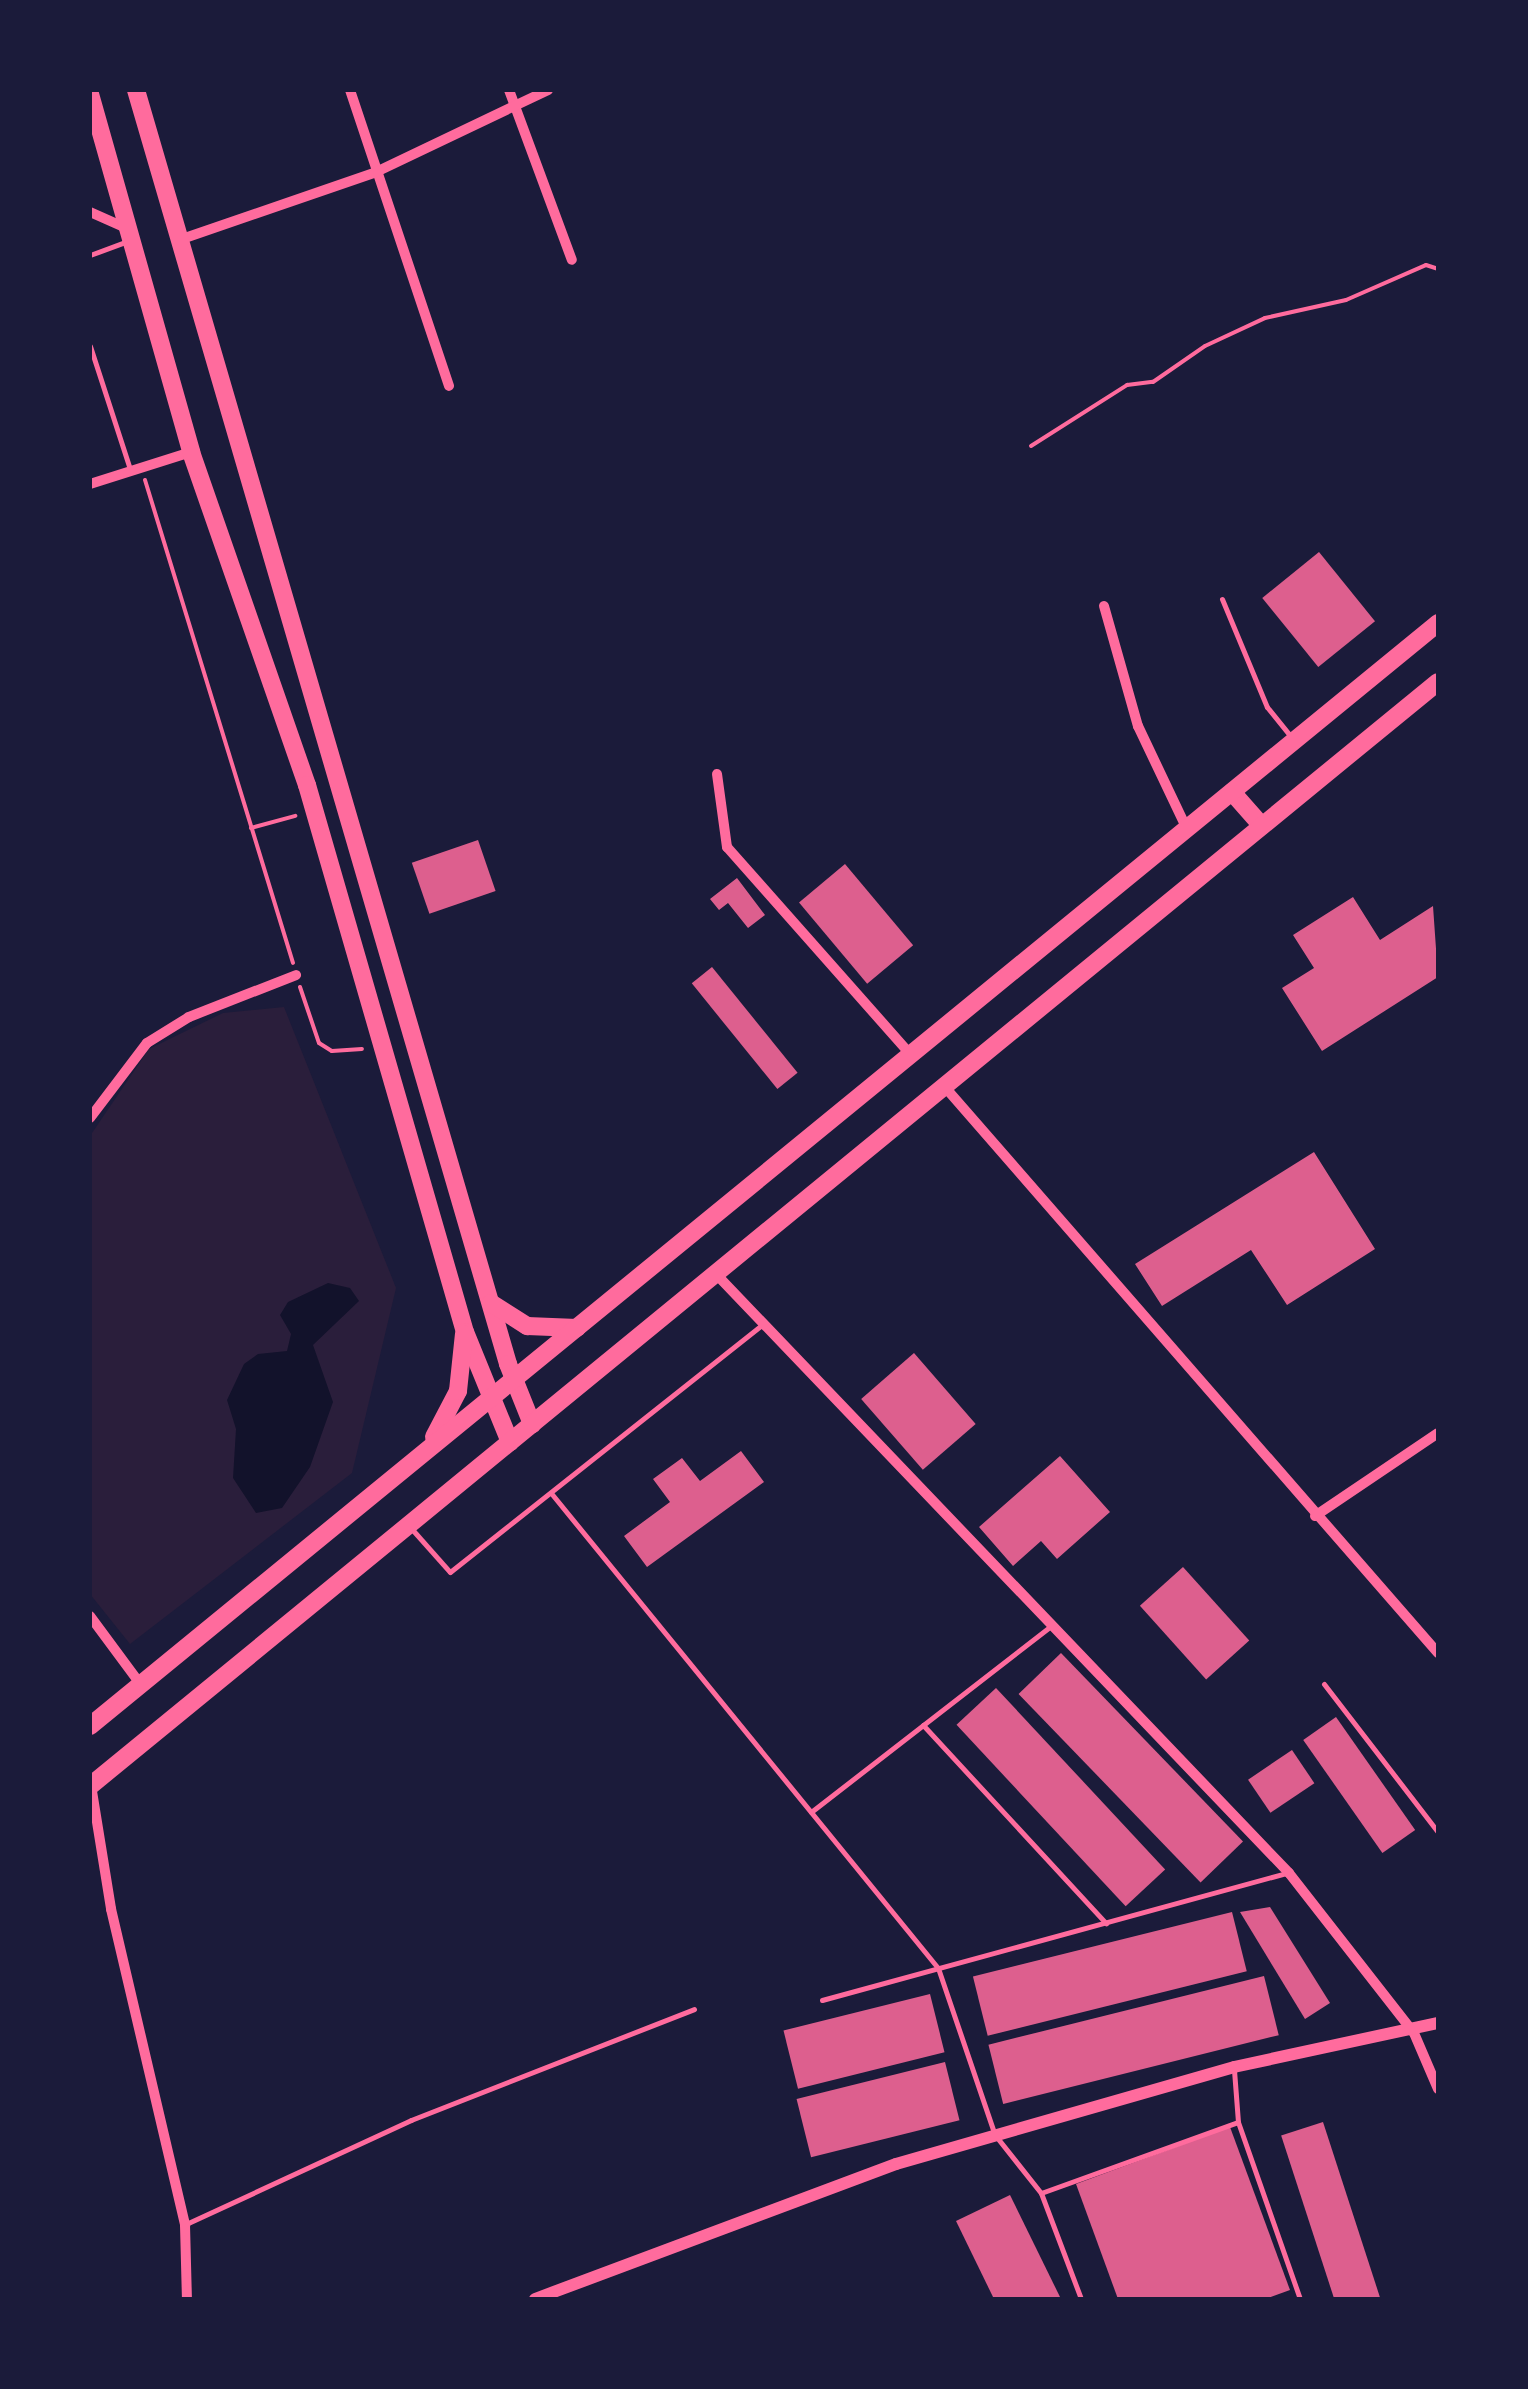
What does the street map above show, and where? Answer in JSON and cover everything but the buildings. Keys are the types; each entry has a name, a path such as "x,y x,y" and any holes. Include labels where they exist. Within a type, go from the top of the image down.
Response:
{"main road":[{"path":"136,90 514,1380 532,1424"},
{"path":"90,94 190,452 308,785 464,1332 510,1442"},
{"path":"90,1726 1438,624"},
{"path":"90,1785 1438,682"},
{"path":"308,785 337,776"},
{"path":"1232,792 1262,826"},
{"path":"491,1302 527,1326 577,1328"},
{"path":"423,1454 458,1391 464,1332"}],"street":[{"path":"350,90 374,173 449,386"},
{"path":"510,90 572,260"},
{"path":"179,240 374,173 548,90"},
{"path":"90,212 126,234"},
{"path":"90,484 190,452"},
{"path":"1104,606 1138,726 1187,829"},
{"path":"716,774 727,848 912,1054"},
{"path":"90,1118 147,1043 189,1016 296,975"},
{"path":"944,1086 1438,1653"},
{"path":"716,1274 1289,1873 1414,2033 1438,2089"},
{"path":"1315,1516 1438,1433"},
{"path":"90,1616 142,1684"},
{"path":"90,1785 112,1909 185,2225 187,2299"},
{"path":"535,2299 558,2294 896,2164 1234,2067 1414,2033 1438,2023"}],"lane":[{"path":"90,255 126,234"},
{"path":"90,346 135,467"},
{"path":"1222,599 1267,707 1295,741"},
{"path":"408,1525 450,1572 764,1324"},
{"path":"551,1493 938,1968 994,2135 1041,2193 1081,2299"},
{"path":"811,1812 1053,1624"},
{"path":"1324,1684 1438,1832"},
{"path":"923,1725 1106,1922"},
{"path":"822,2000 1289,1873"},
{"path":"185,2225 411,2120 694,2009"},
{"path":"1234,2067 1238,2122 1300,2299"},
{"path":"1041,2193 1238,2122"}],"path":[{"path":"1030,446 1127,385 1154,382 1204,346 1266,318 1318,306 1426,266 1438,268"},
{"path":"135,467 319,1042 347,1054 381,1043"},
{"path":"251,828 314,811"}],"shaded area":[{"path":"284,1007 396,1288 352,1473 130,1644 90,1594 90,1136 149,1049 223,1013"},
{"path":"328,1283 350,1288 359,1301 313,1345 333,1402 310,1467 282,1508 256,1513 233,1478 236,1429 227,1400 244,1364 258,1354 287,1351 291,1334 280,1315 288,1302"}]}
